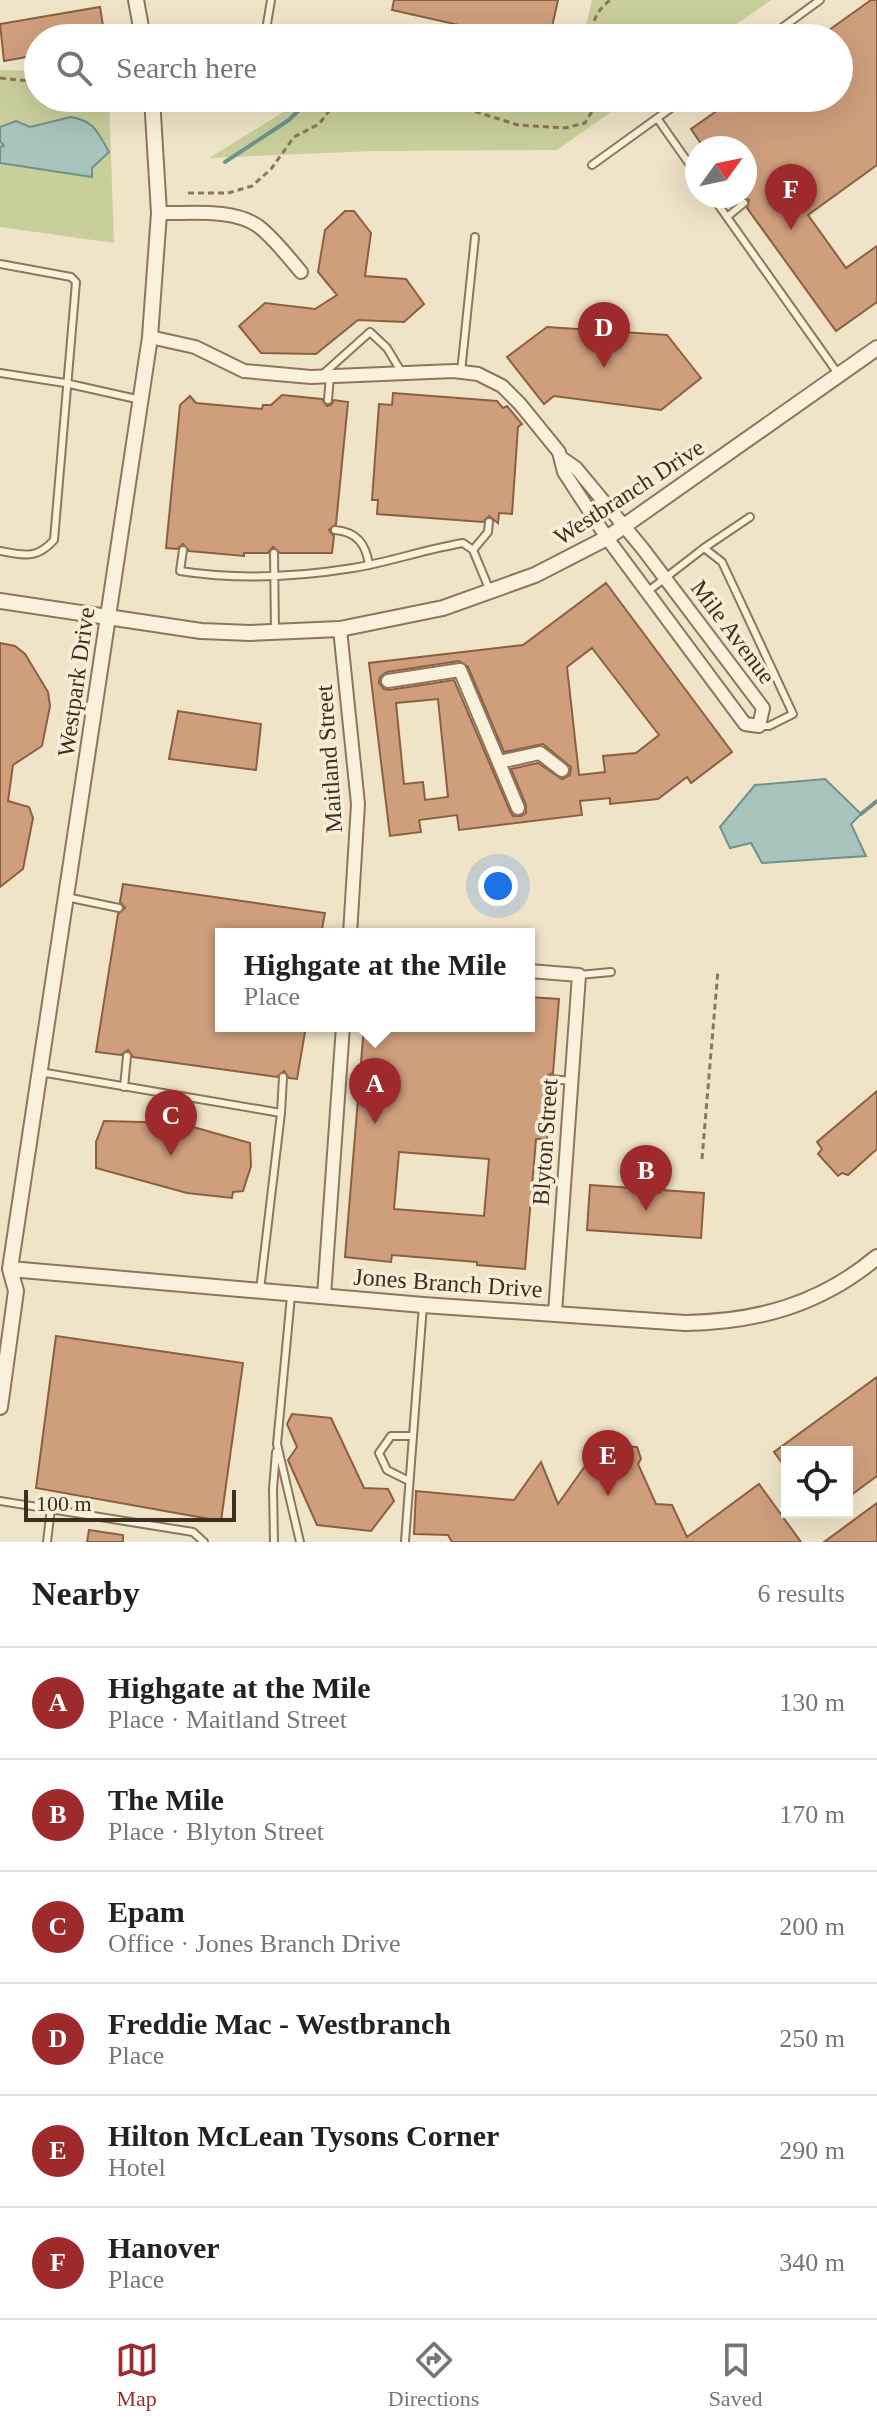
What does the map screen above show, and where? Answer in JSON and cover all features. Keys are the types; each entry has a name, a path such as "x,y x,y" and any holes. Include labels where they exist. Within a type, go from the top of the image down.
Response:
{"street":[{"path":"136,0 140,24"},
{"name":"Westpark Drive","path":"0,1407 16,1299 16,1285 3,1272 40,1072 150,337 159,213 153,112"},
{"path":"159,213 220,215 251,222 261,228 301,272"},
{"path":"150,337 195,347 244,371 325,376 461,372 491,378 508,391 563,459"},
{"name":"Westbranch Drive","path":"0,601 201,631 275,633 340,629 395,620 491,593 546,570 607,538 877,348"},
{"name":"Mile Avenue","path":"563,459 576,468 665,578 763,708 759,726 745,724 607,538 564,472 563,459"},
{"name":"Maitland Street","path":"340,629 358,804 350,928"},
{"path":"388,681 460,670 518,808"},
{"path":"499,762 540,753 562,770"},
{"path":"535,971 579,975"},
{"name":"Blyton Street","path":"555,1313 579,975"},
{"path":"324,1296 343,1032"},
{"name":"Jones Branch Drive","path":"3,1272 685,1323 753,1318 787,1309 845,1281 877,1257"}],"lane":[{"path":"267,24 271,0"},
{"path":"787,24 820,0"},
{"path":"592,165 665,112"},
{"path":"657,118 685,158"},
{"path":"721,208 839,375"},
{"path":"727,217 738,208"},
{"path":"461,372 475,237"},
{"path":"0,264 71,277 76,282 54,540 42,552 25,555 0,551"},
{"path":"328,400 325,376 370,332 387,348 402,373"},
{"path":"0,373 65,383 141,400"},
{"path":"647,592 750,517"},
{"path":"473,550 488,532 489,522"},
{"path":"335,530 346,531 360,540 367,552 369,565"},
{"path":"183,550 180,571 275,576 369,565 463,543 473,550 491,593"},
{"path":"704,548 722,562 793,714 769,726 759,726"},
{"path":"274,553 275,633"},
{"path":"66,897 119,908"},
{"path":"579,975 611,972"},
{"path":"124,1087 127,1056"},
{"path":"40,1072 281,1113"},
{"path":"260,1290 283,1077"},
{"path":"552,1079 571,1081"},
{"path":"274,1542 273,1489 292,1292"},
{"path":"405,1542 423,1305"},
{"path":"409,1481 387,1470 379,1453 391,1436 413,1436"},
{"path":"277,1444 300,1542"},
{"path":"0,1501 193,1532 204,1542"},
{"path":"47,1542 51,1508"}],"path":[{"path":"595,24 594,17 610,0"},
{"path":"0,78 24,81"},
{"path":"188,193 228,193 252,186 271,169 294,137 319,124 328,112"},
{"path":"475,112 527,126 576,126 585,123 593,112"},
{"path":"702,1159 718,970"}],"green space":[{"path":"592,0 771,0 737,24 586,24"},
{"path":"0,70 24,71 24,112 109,112 114,243 0,227"},
{"path":"283,112 611,112 557,150 374,151 209,158"}],"water":[{"path":"71,117 91,125 109,152 92,168 92,177 0,163 0,147 4,146 0,141 0,127 16,121 30,127"},
{"path":"825,779 861,814 851,824 866,856 762,863 751,843 730,848 720,827 755,785"}],"building":[{"path":"394,0 558,0 553,24 454,24 392,10"},
{"path":"871,0 877,0 877,165 808,215 846,268 877,246 877,302 836,331 747,208 757,208 757,136 696,136 691,129 715,112 853,112 853,24 838,24"},
{"path":"100,7 103,24 24,24 24,57 4,61 0,24"},
{"path":"345,211 354,211 371,233 365,276 406,279 424,304 404,322 358,320 316,354 261,353 239,326 265,303 315,309 337,295 318,272 325,230"},
{"path":"547,327 667,335 701,378 661,410 554,396 544,404 507,357"},
{"path":"393,393 497,401 503,408 507,406 522,424 518,427 512,514 499,513 498,523 489,516 483,522 377,514 378,500 372,500 379,404 392,405"},
{"path":"282,395 322,399 327,406 334,400 348,402 336,524 329,530 334,536 332,553 280,553 273,547 268,553 244,553 244,556 189,551 183,544 177,549 166,548 180,405 190,396 196,403 262,409 263,405 271,405"},
{"path":"606,583 732,752 691,783 687,777 658,799 610,804 610,798 580,801 582,815 459,830 457,815 419,820 421,832 390,836 369,663 523,645","holes":["592,648 659,735 636,753 603,756 605,772 579,775 567,667","459,661 468,667 504,752 543,744 571,767 570,775 562,779 538,763 511,769 526,805 526,813 513,816 454,680 389,690 379,683 380,677 387,672","438,699 448,797 425,800 423,782 404,784 396,703"]},
{"path":"0,643 15,646 25,654 48,692 50,706 42,746 13,765 8,801 29,807 33,818 23,869 0,887"},
{"path":"178,711 261,724 256,770 169,759"},
{"path":"123,884 325,913 322,928 215,928 215,1032 305,1032 297,1079 289,1078 284,1071 277,1077 133,1057 128,1050 121,1055 96,1052 118,914 125,908 120,902"},
{"path":"535,997 559,999 553,1073 546,1079 552,1085 547,1139 536,1139 525,1269 392,1255 391,1262 345,1257 364,1032 535,1032","holes":["399,1152 489,1159 484,1216 394,1209"]},
{"path":"877,1091 877,1149 848,1175 842,1173 838,1176 818,1154 822,1149 817,1142"},
{"path":"104,1121 179,1123 250,1143 251,1166 243,1191 233,1192 232,1198 187,1193 96,1168 96,1142"},
{"path":"590,1185 704,1193 701,1238 587,1230"},
{"path":"56,1336 243,1363 221,1521 36,1488"},
{"path":"877,1377 877,1476 853,1494 853,1446 782,1446"},
{"path":"292,1414 331,1418 364,1488 388,1489 394,1501 371,1531 317,1525 288,1460 297,1447 287,1424"},
{"path":"600,1445 637,1447 641,1459 638,1464 656,1504 672,1505 687,1537 759,1484 801,1542 452,1542 448,1535 414,1534 416,1491 514,1500 541,1462 558,1504"},
{"path":"781,1447 781,1462 774,1452"},
{"path":"877,1503 877,1542 824,1542"},
{"path":"89,1530 123,1535 123,1542 87,1542"}],"waterway":[{"path":"225,162 297,112"},
{"path":"861,814 877,801"}],"place":[{"name":"Hanover","path":"791,230"},
{"name":"Freddie Mac - Westbranch","path":"604,368"},
{"name":"Highgate at the Mile","path":"375,1124"},
{"name":"Epam","path":"171,1156"},
{"name":"The Mile","path":"646,1211"},
{"name":"Hilton McLean Tysons Corner","path":"608,1496"}]}
